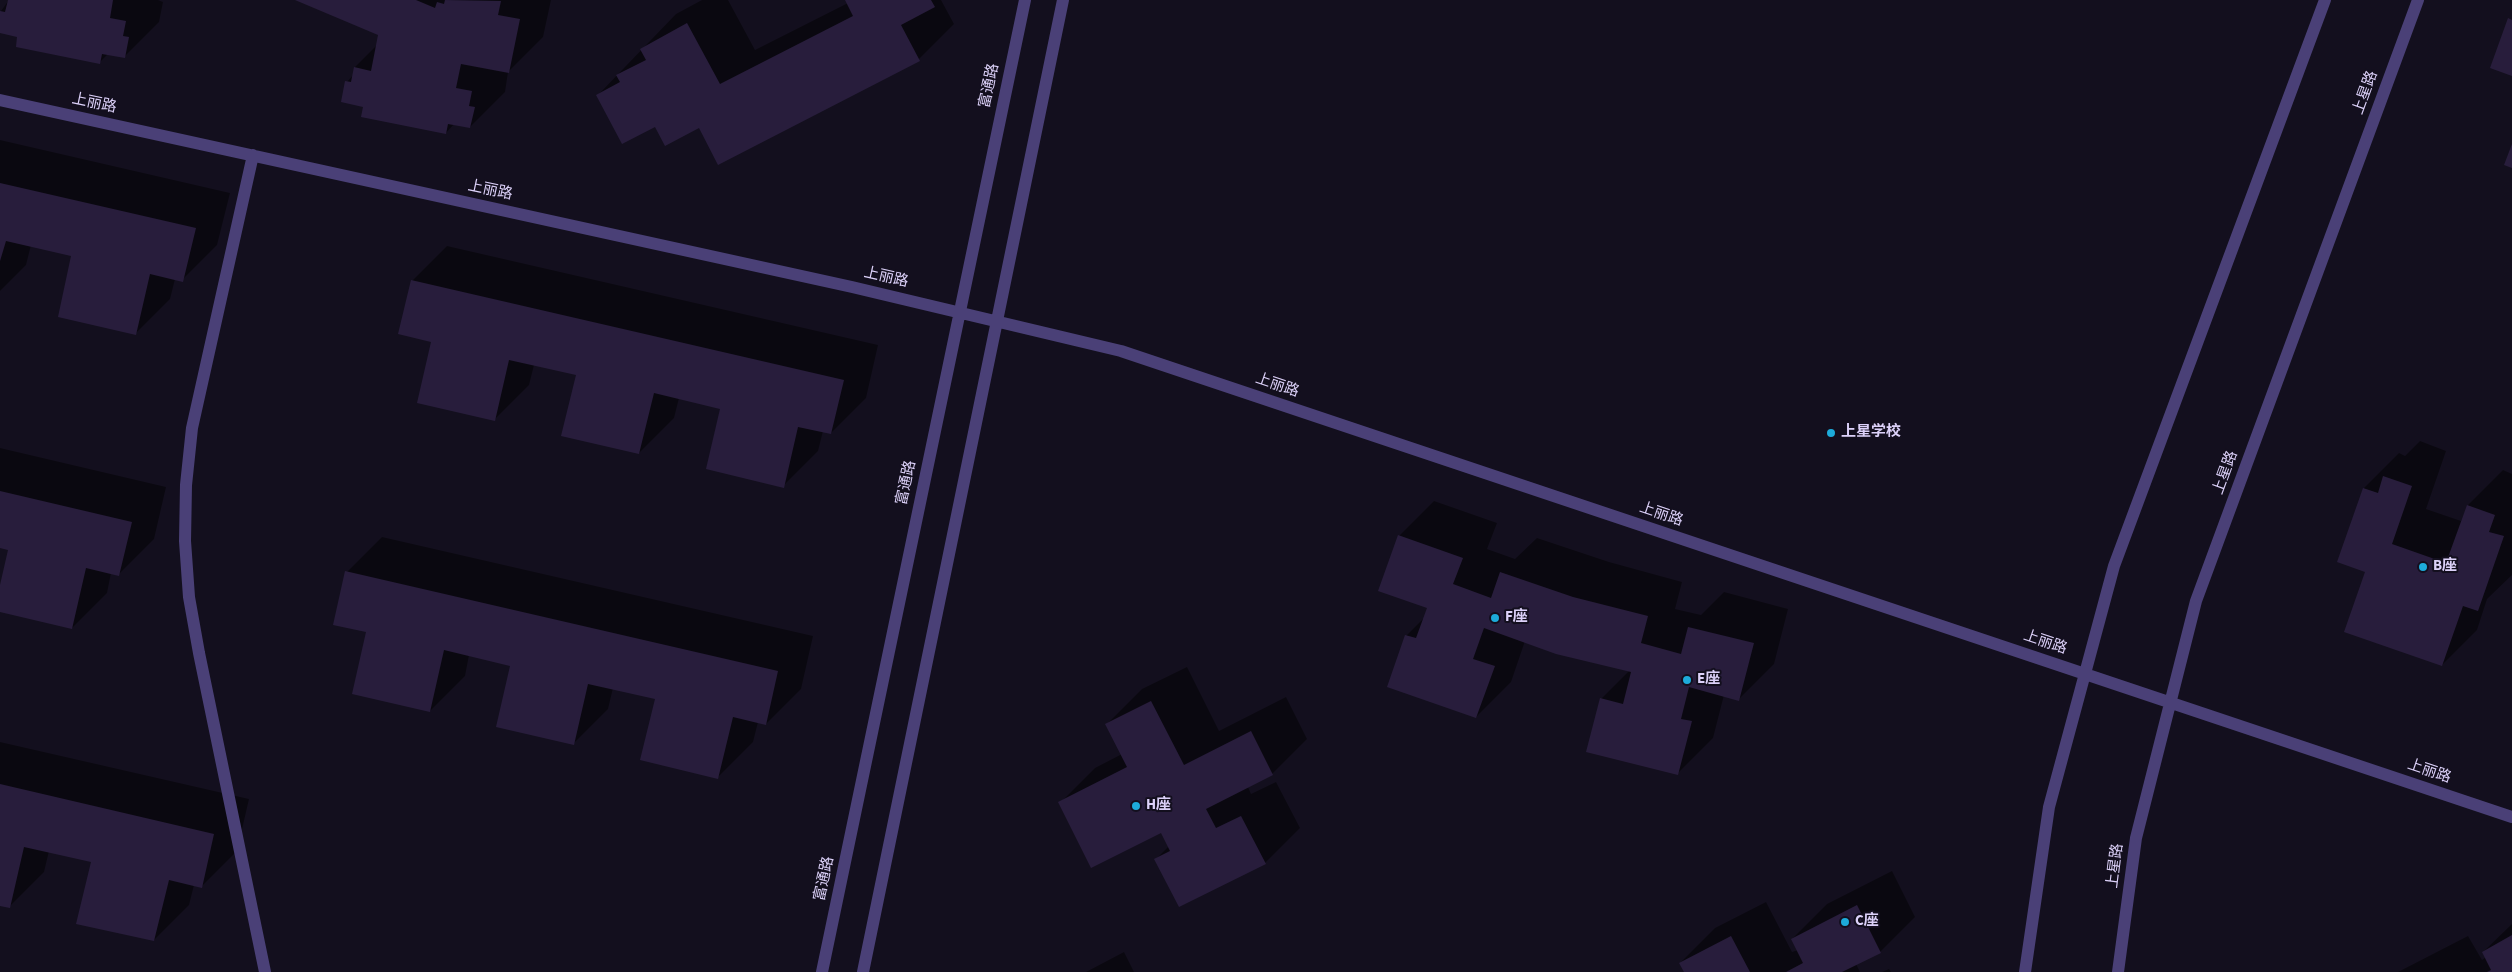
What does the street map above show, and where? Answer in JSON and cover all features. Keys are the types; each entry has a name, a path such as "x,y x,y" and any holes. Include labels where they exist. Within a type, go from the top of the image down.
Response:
{"street":[{"name":"富通路","path":"822,972 1025,0"},
{"path":"864,972 1063,0"},
{"path":"2025,972 2050,807 2114,566 2325,0"},
{"name":"上星路","path":"2118,972 2136,838 2196,601 2418,0"},
{"name":"上丽路","path":"0,100 960,312 1120,351 2512,817"},
{"path":"253,155 192,428 186,484 184,541 189,597 198,653 265,972"}],"building":[{"path":"8,0 113,0 110,18 126,21 123,36 129,37 125,58 102,54 100,64 16,47 17,37 0,33 0,11 5,12"},
{"path":"295,0 416,0 435,8 437,2 444,4 445,0 501,1 498,15 520,19 509,73 461,64 456,88 472,91 469,106 475,107 470,128 448,124 446,134 361,117 363,107 341,102 345,81 351,82 354,67 371,71 378,35"},
{"path":"845,0 931,0 935,7 901,25 920,61 718,165 699,128 665,146 655,127 622,144 596,95 620,82 616,75 646,60 640,49 687,23 720,84 853,16"},
{"path":"2508,18 2512,20 2512,76 2490,68"},
{"path":"2512,144 2512,168 2504,165"},
{"path":"0,183 196,228 183,282 150,274 136,335 58,317 71,256 6,241 0,261"},
{"path":"411,280 844,380 831,434 798,427 784,488 706,469 720,409 654,393 639,454 561,436 576,375 509,360 495,421 417,403 431,342 398,334"},
{"name":"B座","path":"2383,476 2412,486 2392,544 2446,563 2467,505 2495,515 2489,532 2504,536 2478,611 2463,606 2442,666 2344,632 2365,572 2337,562 2363,488 2378,493"},
{"path":"0,491 132,522 119,576 86,568 72,629 0,612 0,585 8,550 0,548"},
{"path":"1398,535 1463,558 1453,584 1491,598 1500,572 1573,597 1648,616 1641,643 1681,654 1688,627 1754,643 1739,701 1689,687 1681,719 1692,721 1678,775 1586,752 1600,698 1623,704 1631,672 1556,654 1484,628 1473,659 1495,666 1476,718 1387,687 1405,635 1416,638 1427,608 1378,591"},
{"path":"345,571 778,671 766,725 733,717 718,779 640,760 655,699 588,684 574,745 496,727 510,666 444,650 430,712 352,694 366,632 333,625"},
{"name":"H座","path":"1151,701 1184,765 1251,731 1273,775 1206,809 1216,828 1241,816 1266,864 1179,907 1154,859 1170,851 1161,833 1091,868 1058,802 1127,767 1105,724"},
{"path":"0,784 214,834 202,888 169,880 154,941 76,924 91,862 24,847 10,908 0,906"},
{"name":"C座","path":"1857,905 1881,953 1842,972 1786,972 1803,963 1791,939"},
{"path":"2512,935 2512,972 2487,972 2491,970 2482,952"},
{"path":"1731,936 1750,972 1684,972 1679,963"}],"place":[{"name":"上星学校","path":"1831,433"},
{"name":"B座","path":"2423,567"},
{"name":"F座","path":"1495,618"},
{"name":"E座","path":"1687,680"},
{"name":"H座","path":"1136,806"},
{"name":"C座","path":"1845,922"}]}
